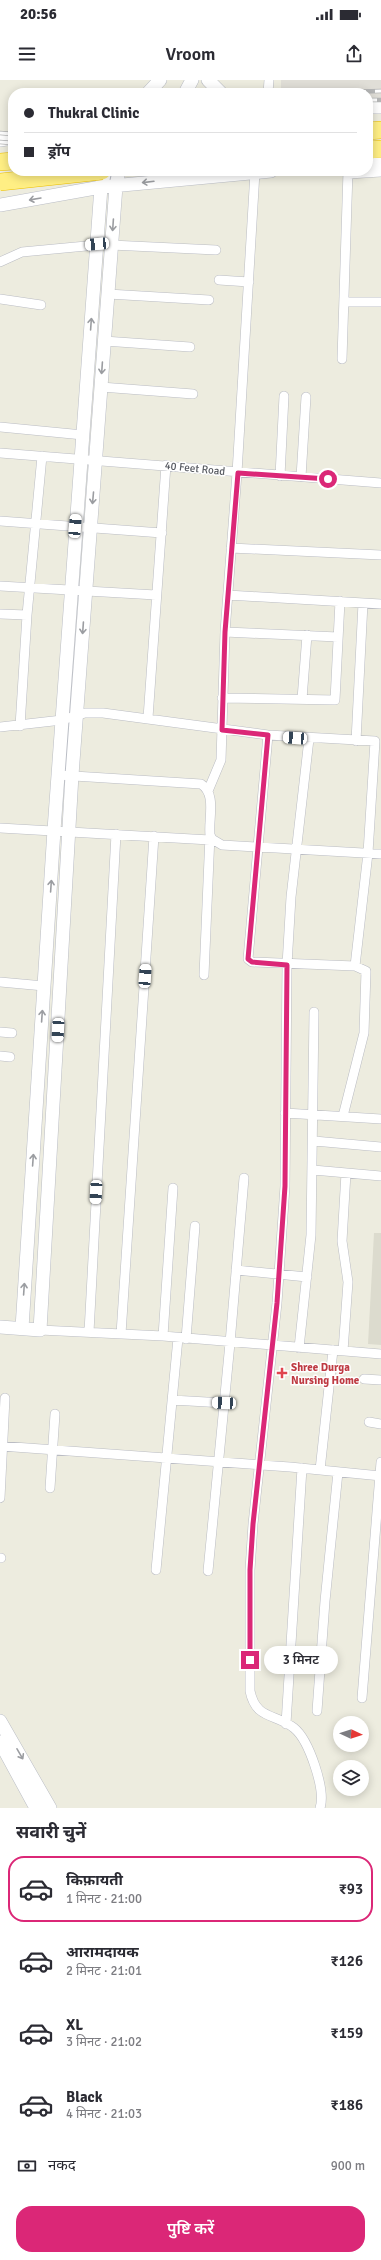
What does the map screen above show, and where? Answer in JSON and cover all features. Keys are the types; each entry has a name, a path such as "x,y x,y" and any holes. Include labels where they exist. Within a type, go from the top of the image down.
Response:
{"highway":[{"path":"0,182 102,176"}],"street":[{"path":"153,88 160,80"},
{"path":"208,80 216,88"},
{"path":"58,195 60,176"},
{"path":"0,205 58,195 102,176"},
{"path":"102,176 116,186 161,176"},
{"path":"22,1328 75,526 102,176"},
{"path":"40,1330 72,775 111,245 118,176"},
{"path":"208,791 221,760 225,632 238,473 255,176"},
{"path":"342,359 348,176"},
{"path":"0,262 22,252 97,244"},
{"path":"111,245 216,250"},
{"path":"219,280 249,282"},
{"path":"108,294 209,300"},
{"path":"0,299 41,305"},
{"path":"345,302 381,302"},
{"path":"104,341 190,347"},
{"path":"101,387 193,394"},
{"path":"280,476 284,396"},
{"path":"301,478 306,396"},
{"path":"0,427 83,435"},
{"name":"40 Feet Road","path":"0,453 301,478 381,483"},
{"path":"20,726 34,524 42,456"},
{"path":"148,718 166,466"},
{"path":"0,521 90,526 162,533"},
{"path":"231,548 381,555"},
{"path":"0,586 71,592 156,595"},
{"path":"228,595 381,604"},
{"path":"222,698 334,700 340,601"},
{"path":"356,741 363,603"},
{"path":"0,614 27,615"},
{"path":"225,632 338,637"},
{"path":"302,699 306,635"},
{"path":"0,727 20,726 62,720 76,716 103,713 268,735 375,741 368,853 356,966"},
{"path":"268,735 248,959 252,962 287,965 356,966 366,971 365,1022 343,1116"},
{"path":"309,738 291,897 287,965 285,1186 280,1274 259,1465 250,1570 250,1691 254,1705 259,1710 286,1724 299,1734 317,1771 322,1798 320,1808"},
{"path":"58,775 201,784 208,791 210,799 210,837 204,975"},
{"path":"0,828 154,836 210,837 222,845 258,849 381,854"},
{"path":"89,1332 116,834"},
{"path":"121,1334 154,836"},
{"path":"0,982 44,986"},
{"path":"299,1348 311,1235 314,1141 314,1012"},
{"path":"0,1032 12,1033"},
{"path":"0,1056 10,1057"},
{"path":"285,1113 381,1119"},
{"path":"314,1141 381,1147"},
{"path":"313,1170 381,1176"},
{"path":"343,1351 348,1282 342,1241 346,1173"},
{"path":"208,1571 244,1178"},
{"path":"163,1336 173,1188"},
{"path":"156,1570 165,1457 182,1338 195,1226"},
{"path":"236,1270 307,1277"},
{"path":"0,1327 163,1336 381,1354"},
{"path":"320,1470 333,1350"},
{"path":"364,1379 381,1380"},
{"path":"0,1498 1,1446 5,1398"},
{"path":"172,1400 224,1403"},
{"path":"50,1488 55,1414"},
{"path":"369,1422 381,1424"},
{"path":"1,1446 165,1457 380,1476"},
{"path":"362,1698 381,1462"},
{"path":"286,1724 302,1468"},
{"path":"317,1712 325,1601 338,1472"},
{"path":"0,1720 50,1808"},
{"path":"0,1742 36,1808"}],"shaded area":[{"path":"281,80 381,80 381,105 373,105 373,88 281,88"},
{"path":"374,1233 381,1233 381,1345 368,1344"}],"railway":[{"path":"373,91 381,91"},
{"path":"373,100 381,100"},
{"path":"0,133 8,134"},
{"path":"0,142 8,143"}],"place":[{"name":"Shree Durga Nursing Home","path":"282,1373"}],"route":[{"path":"250,1660 250,1570 253,1524 264,1410 277,1303 285,1186 287,965 252,962 248,959 268,735 222,730 226,619 238,473 328,479"}]}
